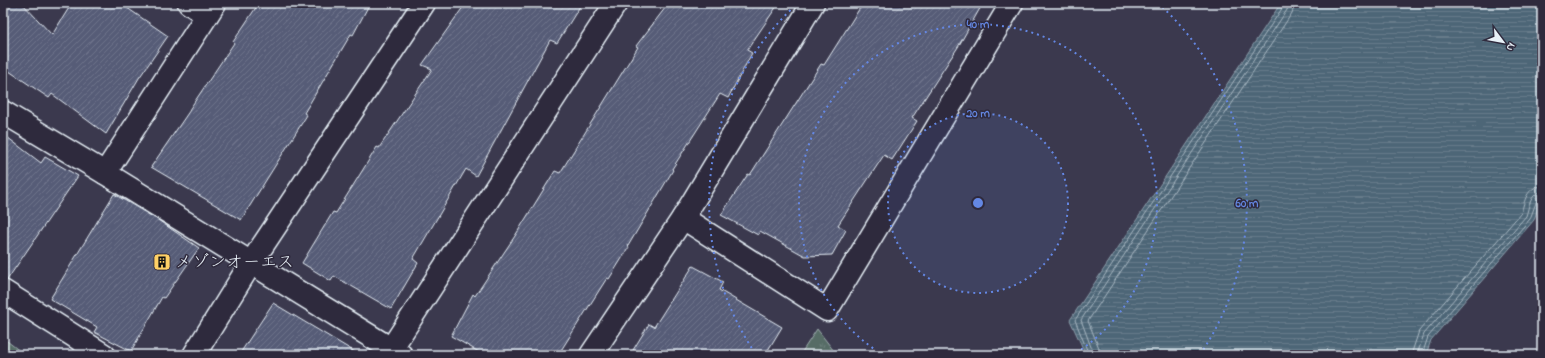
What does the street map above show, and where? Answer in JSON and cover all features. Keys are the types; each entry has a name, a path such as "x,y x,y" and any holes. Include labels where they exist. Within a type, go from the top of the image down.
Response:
{"street":[{"path":"105,173 211,9 188,3"},
{"path":"194,355 251,263 424,3"},
{"path":"3,112 396,352 616,3"},
{"path":"591,355 683,218 812,3"},
{"path":"683,218 827,310 1012,3"},
{"path":"3,291 104,355"}],"green space":[{"path":"817,329 837,355 800,355"},
{"path":"3,338 25,355 3,355"}],"water":[{"path":"1281,3 1542,3 1542,195 1534,220 1431,340 1426,355 1086,355 1070,320"}],"building":[{"path":"3,3 22,3 52,35 72,3 120,3 168,36 139,78 106,134 52,94 49,98 3,67"},
{"path":"259,3 370,3 353,35 351,34 304,113 307,115 241,220 151,167 190,110"},
{"path":"466,3 582,3 557,43 550,40 476,176 466,169 413,259 418,263 391,309 334,276 331,281 302,263 333,212 336,213 377,147 379,148 432,69 422,65"},
{"path":"669,3 779,3 747,50 752,53 728,98 720,94 672,169 673,170 628,246 629,247 609,279 607,278 558,355 484,355 451,336 473,294 475,296 515,236 555,171 560,173 638,47 636,46"},
{"path":"863,3 983,3 958,47 912,118 917,121 892,160 884,155 838,225 846,230 832,255 805,256 760,231 758,235 721,215 748,174 750,175 821,64 824,65"},
{"path":"3,134 41,163 45,157 78,176 7,280 3,279"},
{"path":"114,194 158,220 199,248 164,298 162,297 131,351 94,332 97,327 50,299"},
{"path":"693,266 723,282 719,290 782,327 765,355 630,355 649,324 654,327"},
{"path":"273,303 360,355 239,355"}],"place":[{"name":"メゾンオーエス","path":"162,262"}]}
